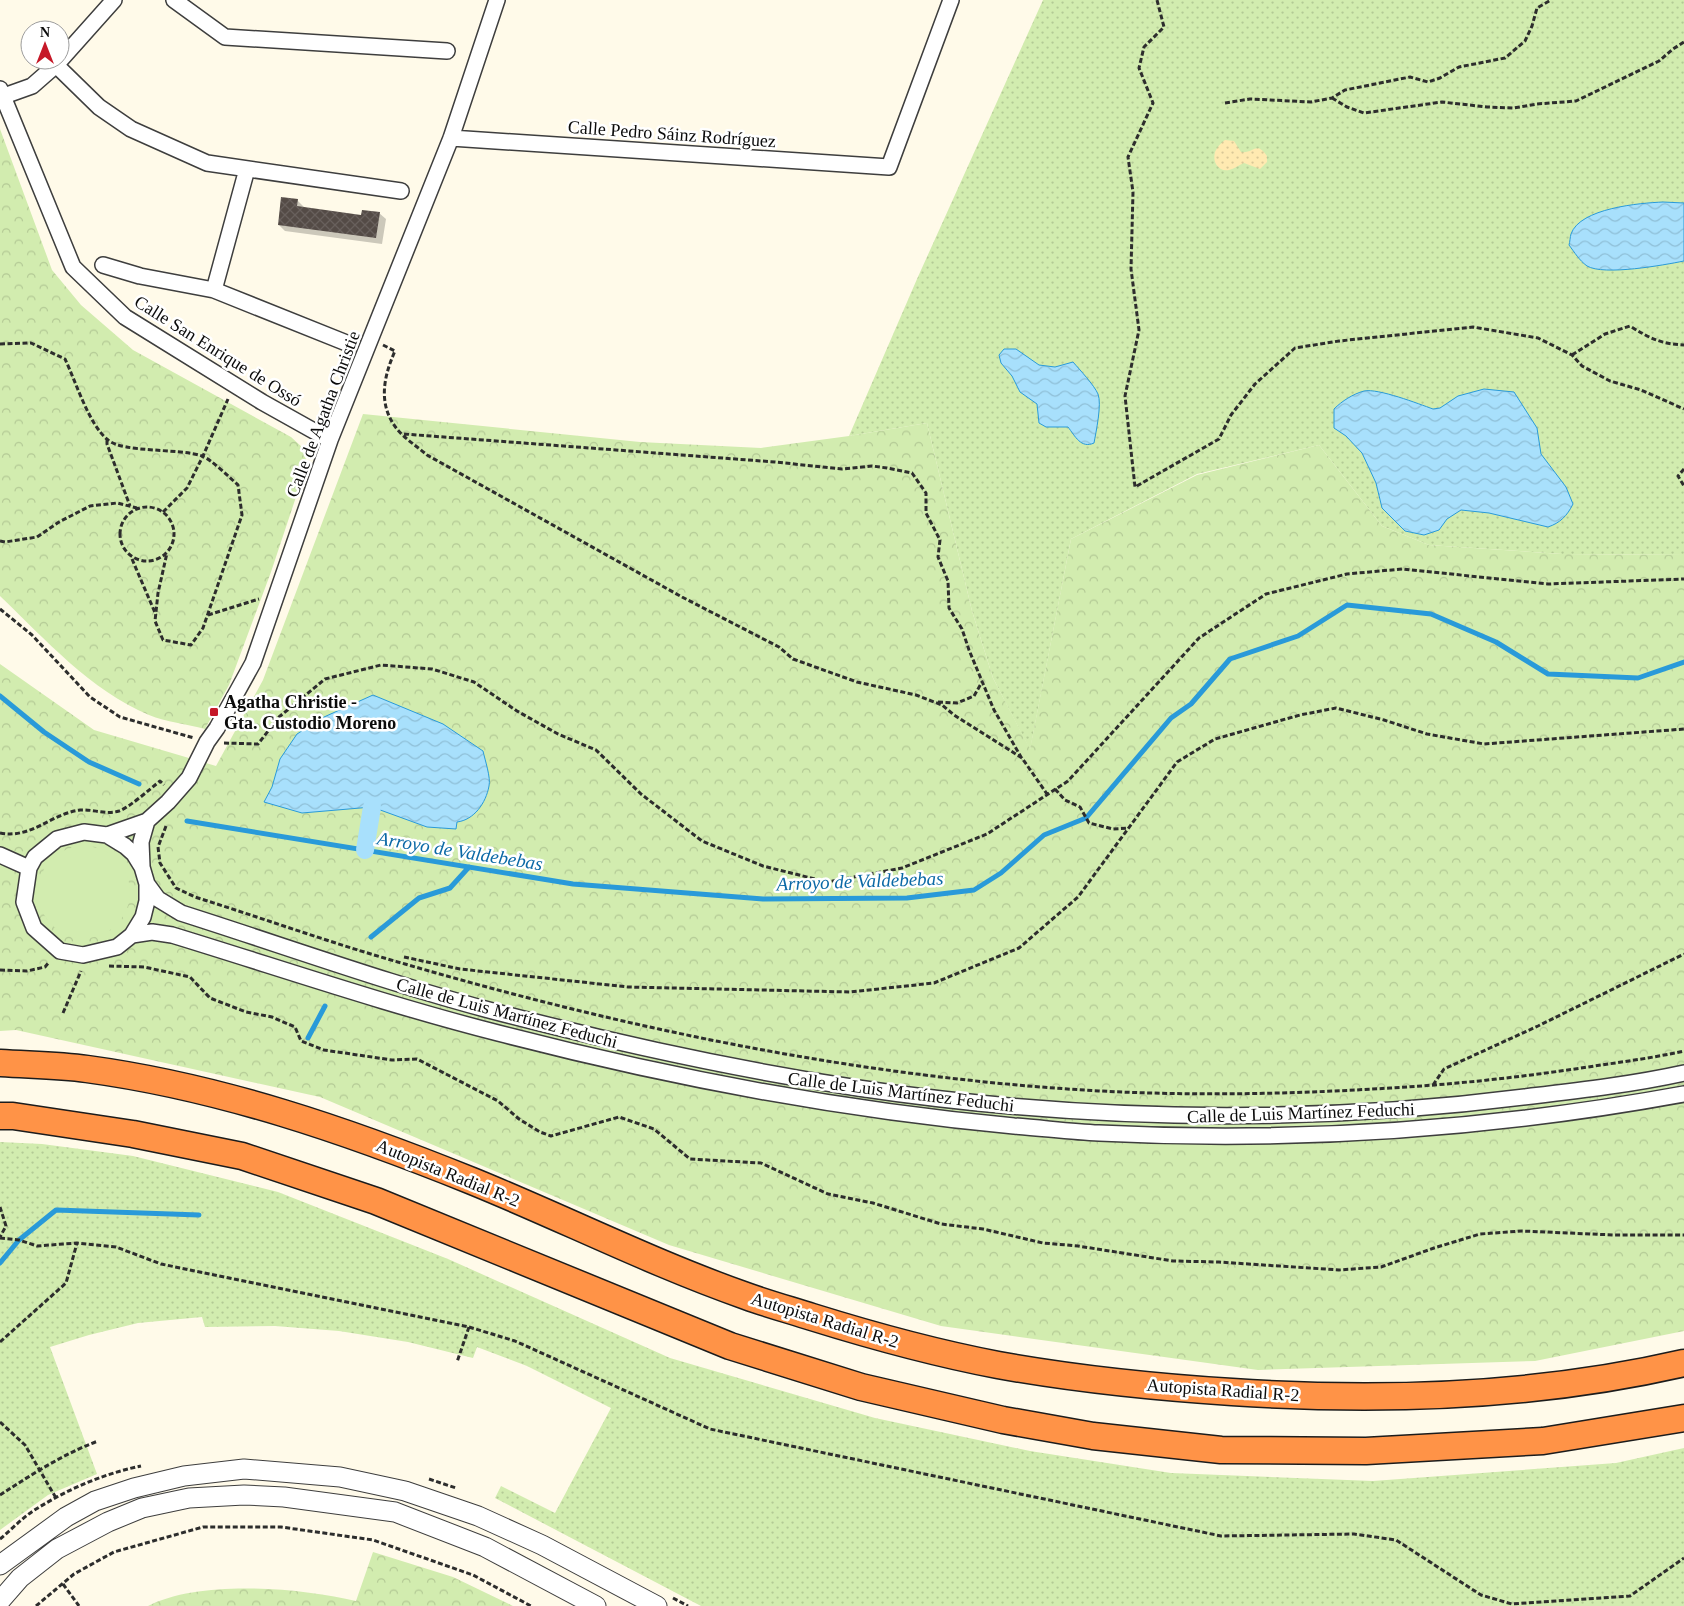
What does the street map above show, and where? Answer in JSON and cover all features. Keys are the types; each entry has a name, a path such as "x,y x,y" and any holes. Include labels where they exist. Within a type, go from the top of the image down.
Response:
{"highway":[{"name":"Autopista Radial R-2","path":"0,1063 85,1069 160,1082 236,1099 352,1136 472,1181 634,1252 745,1296 880,1338 996,1364 1164,1388 1295,1396 1400,1396 1548,1386 1634,1374 1684,1363"},
{"path":"0,1116 13,1116 133,1134 242,1156 376,1201 730,1346 860,1388 1003,1420 1093,1436 1221,1450 1366,1451 1543,1440 1684,1418"}],"street":[{"name":"Calle San Enrique de Ossó","path":"70,49 114,0"},
{"path":"174,0 224,37 447,51"},
{"name":"Calle de Agatha Christie","path":"107,835 147,821 168,802 189,778 207,742 217,728 253,663 330,440 451,138 498,0"},
{"name":"Calle Pedro Sáinz Rodríguez","path":"451,138 889,167 951,0"},
{"name":"Calle San Enrique de Ossó","path":"50,70 32,86 2,93 73,267 125,317 233,384 330,440"},
{"path":"61,70 99,107 131,129 207,163 401,191"},
{"path":"214,290 247,169"},
{"name":"Calle San Enrique de Ossó","path":"103,265 140,276 214,290 349,344"},
{"path":"142,867 134,854 126,846 107,835 84,832 57,839 36,857 29,868 24,902 34,928 60,951 84,955 117,947 132,935 143,918 147,901 147,884 142,867 140,842 147,821"},
{"path":"0,855 29,868"},
{"name":"Calle de Luis Martínez Feduchi","path":"147,884 158,899 181,913 396,982 502,1013 737,1067 858,1088 965,1101 1100,1113 1216,1115 1343,1113 1461,1105 1582,1090 1684,1073"},
{"name":"Calle de Luis Martínez Feduchi","path":"132,935 152,932 172,935 496,1033 610,1060 733,1087 854,1108 962,1121 1098,1133 1216,1135 1344,1133 1463,1126 1585,1110 1684,1094"},
{"path":"0,1565 66,1517 95,1501 134,1488 184,1476 244,1469 340,1478 405,1491 478,1516 518,1534 657,1606"},
{"path":"0,1601 20,1578 57,1549 108,1522 142,1508 189,1498 244,1495 284,1497 395,1512 485,1547 596,1606"}],"path":[{"path":"1157,0 1164,27 1144,47 1139,68 1154,103 1128,156 1133,192 1131,269 1140,330 1126,396 1135,487 1219,439 1231,415 1255,384 1295,348 1339,341 1473,327 1538,338 1572,355 1582,366 1610,381 1641,390 1684,409"},
{"path":"1224,103 1250,99 1311,102 1332,98 1345,90 1410,77 1428,82 1440,78 1459,67 1505,58 1525,41 1538,8 1551,0"},
{"path":"1332,98 1347,107 1364,112 1442,102 1487,108 1514,108 1576,101 1659,62 1684,42"},
{"path":"1572,355 1605,334 1630,326 1646,337 1665,344 1684,345"},
{"path":"371,340 395,352 387,369 384,393 385,409 398,429 427,455 665,587 779,647 793,659 857,682 916,695 942,705 954,715 1022,758"},
{"path":"0,344 31,343 65,359 94,425 107,440 116,446 167,450 204,456 238,485 242,515 203,628 190,645 162,640 155,621 158,593 167,553"},
{"path":"163,512 187,488 204,456 233,384"},
{"path":"403,434 775,462 842,469 872,466 912,473 926,493 926,513 940,540 938,557 948,581 949,608 962,629 994,710 1022,758 1047,794"},
{"path":"107,440 130,507"},
{"path":"1684,469 1678,476 1684,486"},
{"path":"0,541 5,542 36,537 59,522 90,506 117,503 137,508 155,508 163,512 170,519 174,527 172,545 160,559 142,562 126,553 121,545 119,536 123,519 137,508"},
{"path":"131,557 156,616"},
{"path":"0,609 32,635 90,697 120,717 207,742 258,744 279,717 325,679 381,665 432,669 474,682 517,712 558,734 596,750 641,794 702,841 762,866 827,882 902,868 987,834 1068,781 1199,638 1266,594 1347,574 1402,569 1548,584 1684,579"},
{"path":"207,616 277,593"},
{"path":"935,702 957,703 974,696 982,682"},
{"path":"404,957 460,969 628,987 850,992 934,983 1019,948 1078,897 1177,762 1215,739 1300,715 1336,708 1384,720 1427,734 1484,744 1684,729"},
{"path":"0,833 11,835 31,830 63,814 82,810 109,812 120,810 160,782 168,789"},
{"path":"1055,789 1065,800 1080,807 1089,823 1113,829 1129,828"},
{"path":"167,822 158,847 160,863 176,888 195,897 402,964 507,992 620,1020 741,1046 880,1069 967,1080 1101,1091 1226,1093 1342,1091 1459,1084 1570,1070 1684,1051"},
{"path":"0,970 27,971 45,966 60,951"},
{"path":"1433,1086 1444,1069 1538,1026 1684,954"},
{"path":"63,1013 82,969 84,955"},
{"path":"109,966 144,967 190,977 210,998 246,1012 272,1017 295,1027 301,1041 324,1050 392,1060 417,1059 498,1101 519,1119 540,1132 551,1136 619,1117 654,1129 690,1159 761,1164 828,1194 873,1203 941,1224 983,1230 1043,1243 1078,1246 1174,1261 1339,1270 1381,1267 1480,1234 1522,1231 1614,1235 1684,1235"},
{"path":"0,1207 6,1226 0,1238 19,1240 36,1246 77,1243 116,1247 161,1264 469,1327 515,1341 710,1429 1221,1536 1354,1534 1396,1540 1481,1595 1512,1604 1630,1596 1684,1558"},
{"path":"0,1342 66,1283 77,1243"},
{"path":"457,1362 469,1327"},
{"path":"0,1422 25,1445 56,1498"},
{"path":"0,1495 40,1469 86,1445 98,1441"},
{"path":"36,1606 74,1574 114,1552 204,1527 281,1527 373,1540 473,1575 531,1606"},
{"path":"63,1584 79,1606"}],"green space":[{"path":"1043,0 1684,0 1684,555 1562,554 1429,545 1382,526 1319,445 1197,474 1071,539 1030,750 993,678 972,611 927,423 849,436 917,279"},
{"path":"0,129 52,270 81,305 133,350 291,437 303,448 307,464 271,572 229,685 205,729 149,715 107,692 70,663 0,596"},
{"path":"363,414 640,442 761,448 927,423 972,611 993,678 1030,749 1071,539 1197,475 1319,445 1382,526 1429,545 1562,554 1684,555 1684,1331 1535,1361 1258,1370 941,1326 669,1245 320,1097 16,1030 0,1031 0,664 94,730 216,766 263,680"},
{"path":"84,846 102,849 117,859 127,874 130,892 127,910 117,925 102,935 84,938 66,935 51,925 41,910 38,892 41,874 51,859 66,849"},
{"path":"0,1142 42,1144 133,1156 278,1192 448,1259 670,1358 875,1418 1030,1451 1171,1473 1373,1481 1616,1463 1684,1448 1684,1606 701,1606 495,1498 501,1486 555,1513 611,1408 527,1366 477,1347 473,1358 408,1342 339,1331 275,1326 205,1327 202,1317 138,1323 50,1347 97,1474 48,1495 0,1530"},
{"path":"373,1552 453,1577 513,1606 148,1606 195,1592 251,1588 308,1592 356,1601"}],"sand":[{"path":"1225,140 1234,141 1241,152 1260,149 1267,156 1267,162 1260,169 1244,163 1231,169 1222,170 1215,163 1214,156 1217,148"}],"water":[{"path":"1663,202 1684,203 1684,261 1634,269 1595,269 1584,264 1569,245 1571,234 1577,225 1586,218 1626,206"},
{"path":"1004,349 1016,349 1039,365 1055,367 1073,362 1098,394 1099,411 1094,443 1082,443 1068,427 1046,427 1039,423 1037,404 1020,392 1012,376 1001,363 999,355"},
{"path":"1484,389 1514,392 1537,428 1541,454 1566,487 1573,504 1571,508 1560,521 1548,527 1489,513 1461,510 1447,519 1439,530 1424,535 1405,531 1382,508 1376,483 1362,453 1346,436 1334,428 1334,409 1348,398 1364,391 1388,394 1433,409 1440,408 1458,396"},
{"path":"373,695 443,724 483,751 489,778 485,799 474,814 463,821 457,822 456,829 427,827 372,807 302,813 264,802 272,787 280,759 297,734 324,717"}],"building":[{"path":"281,197 298,199 297,206 361,215 362,210 380,212 376,238 278,225"}],"waterway":[{"name":"Arroyo de Valdebebas","path":"187,821 573,884 763,899 907,898 974,890 1001,873 1044,835 1086,818 1171,718 1191,704 1230,659 1298,636 1347,605 1431,614 1496,642 1548,674 1638,678 1684,662"},
{"name":"Arroyo de Valdebebas","path":"0,696 44,732 89,762 139,784"},
{"path":"365,850 372,807"},
{"path":"371,937 419,898 450,888 469,867"},
{"path":"308,1038 325,1006"},
{"path":"0,1263 19,1240 56,1210 199,1215"}],"place":[{"name":"Agatha Christie - Gta. Custodio Moreno","path":"214,712"}]}
